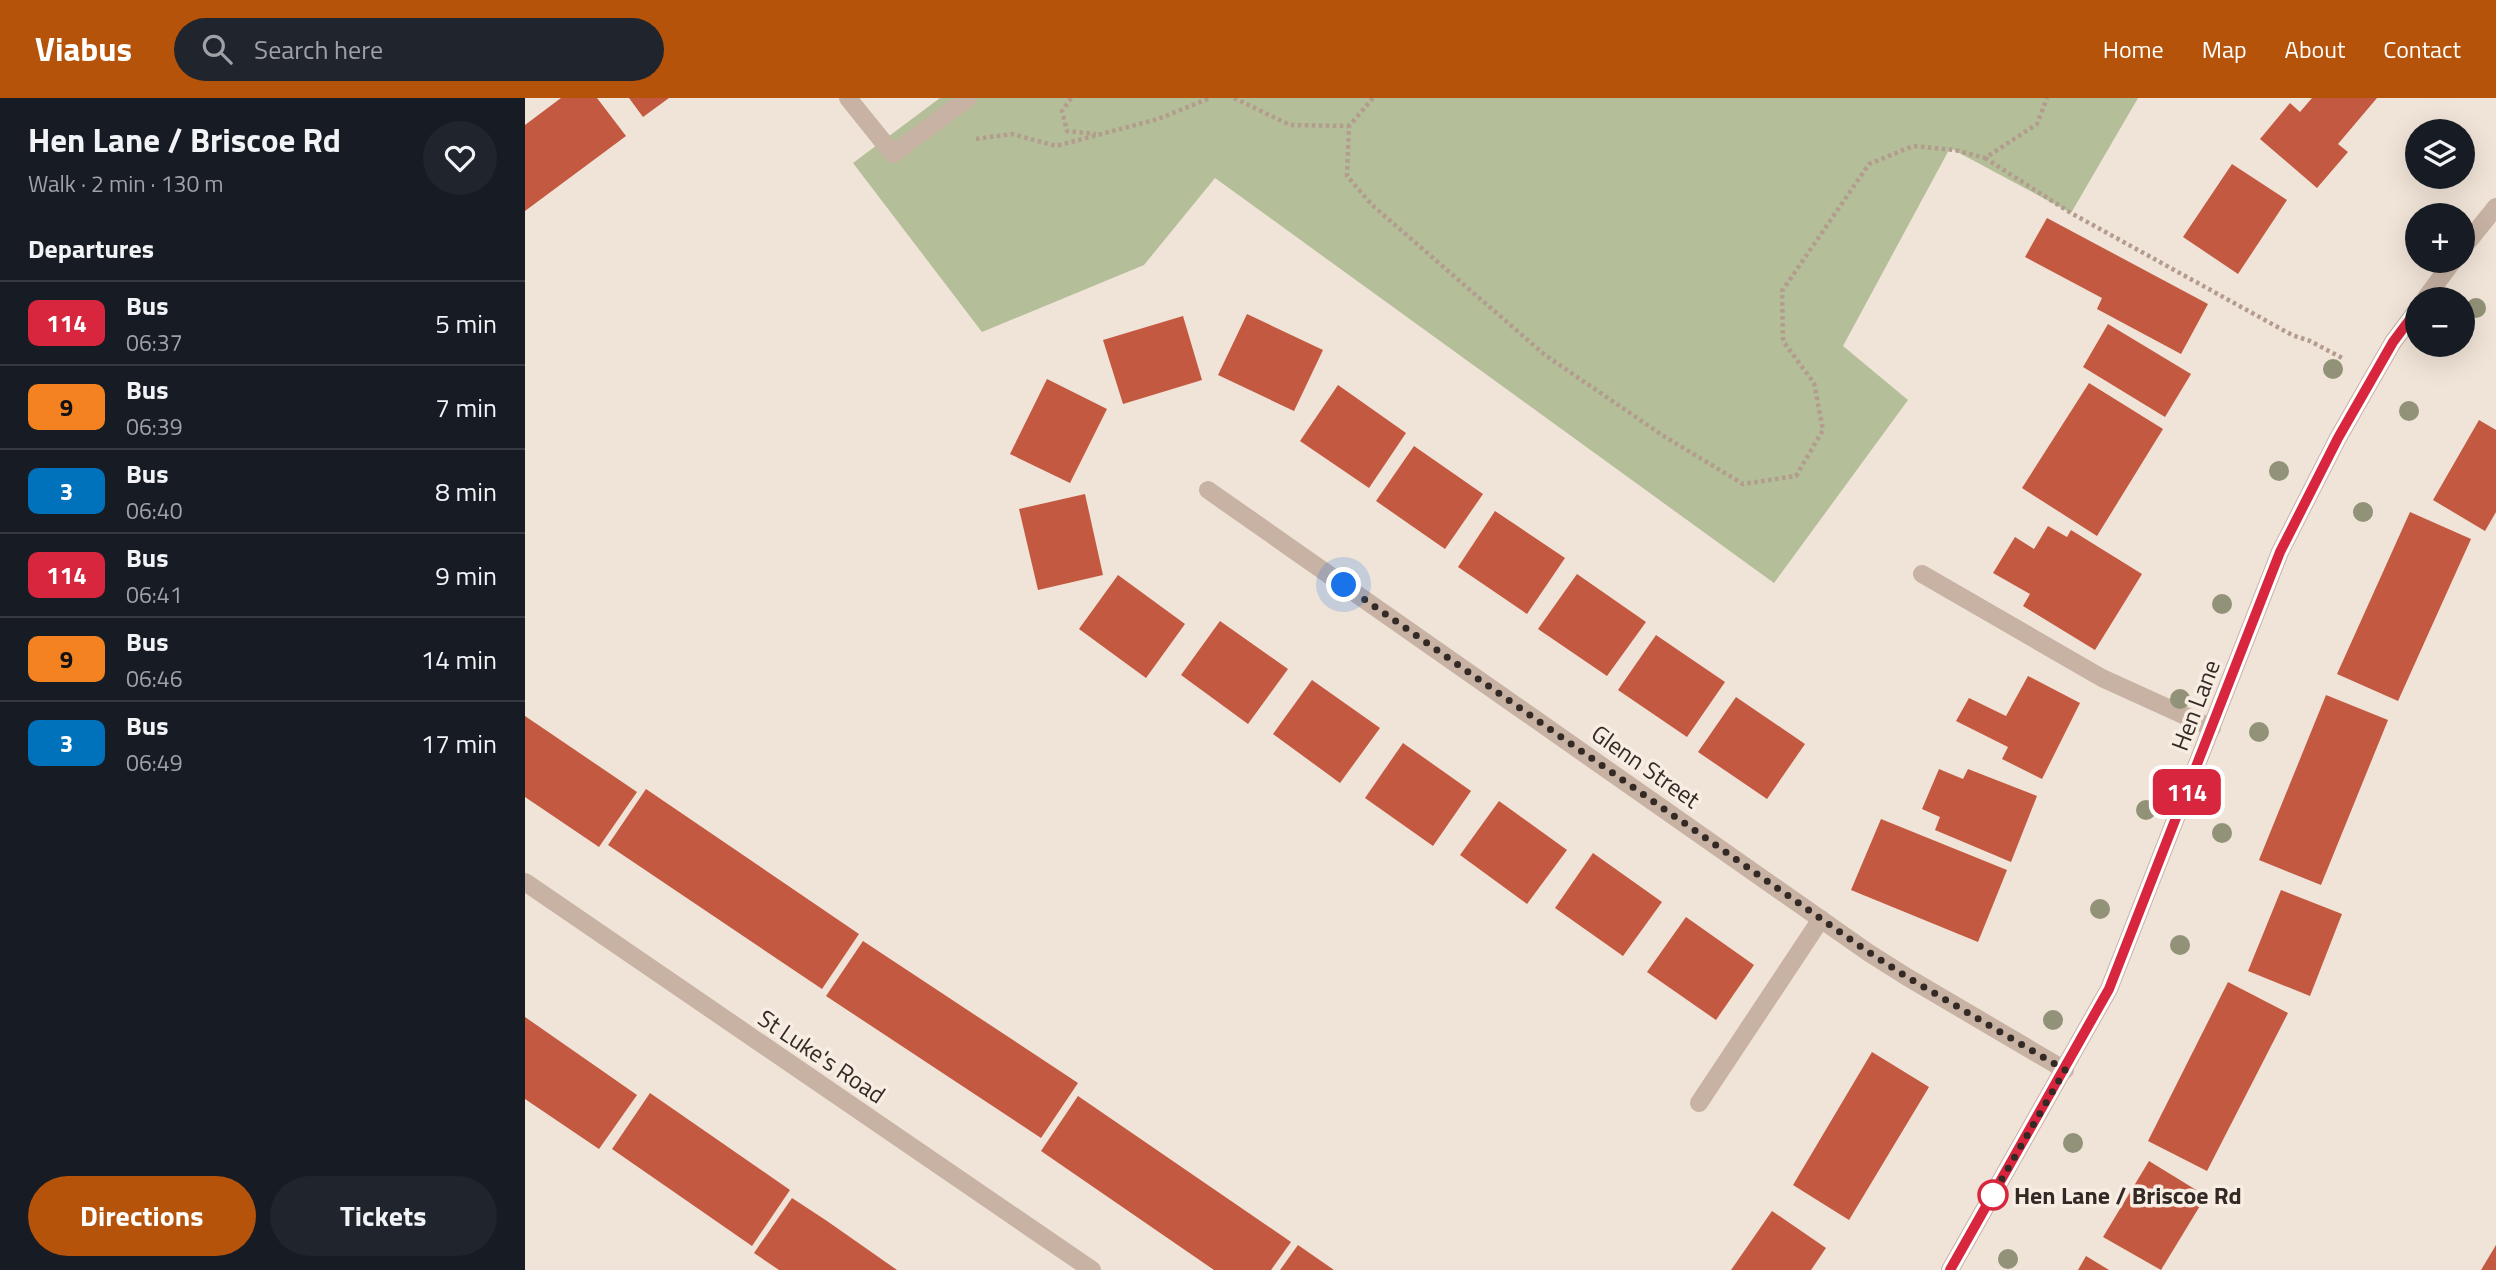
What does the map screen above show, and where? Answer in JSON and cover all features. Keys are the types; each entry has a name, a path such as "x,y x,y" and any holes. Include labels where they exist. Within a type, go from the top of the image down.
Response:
{"street":[{"path":"848,98 893,155 968,98"},
{"path":"2475,232 2496,207"},
{"name":"Hen Lane","path":"1950,1270 2109,989 2280,552 2373,375 2405,328"},
{"name":"Glenn Street","path":"1208,490 1821,919 1907,977 2065,1070"},
{"path":"1922,574 2102,678 2212,728"},
{"name":"St Luke's Road","path":"525,882 1092,1270"},
{"path":"1699,1104 1821,919"}],"path":[{"path":"1071,98 1062,111 1067,131 1100,134"},
{"path":"966,141 1012,134 1056,146 1158,119 1210,98"},
{"path":"1234,98 1290,125 1349,126"},
{"path":"1373,98 1349,126 1347,176 1372,205 1545,355 1662,435 1744,484 1796,476 1823,430 1814,383 1783,341 1782,291 1869,164 1913,146 1955,150 1985,158 2071,213 2292,335 2309,341 2373,375"},
{"path":"1985,158 2037,124 2047,98"}],"green space":[{"path":"940,98 2138,98 2071,213 1950,148 1843,346 1908,400 1774,583 1215,178 1144,265 982,332 853,163"}],"building":[{"path":"561,98 597,98 626,136 525,211 525,125"},
{"path":"629,98 669,98 643,117"},
{"path":"2312,98 2377,98 2338,144 2348,152 2317,188 2260,139 2290,103 2300,112"},
{"path":"2232,164 2287,200 2238,274 2183,237"},
{"path":"2047,218 2208,304 2181,354 2097,309 2102,298 2025,257"},
{"path":"1247,314 1323,350 1294,411 1218,375"},
{"path":"1183,316 1202,380 1123,404 1103,340"},
{"path":"2108,324 2191,374 2165,417 2083,367"},
{"path":"1047,379 1107,409 1070,483 1010,454"},
{"path":"2089,383 2163,429 2097,536 2022,488"},
{"path":"1338,385 1406,433 1369,488 1300,441"},
{"path":"2479,420 2496,430 2496,512 2485,531 2433,500"},
{"path":"1414,446 1483,494 1445,549 1376,501"},
{"path":"1085,494 1103,575 1038,590 1019,509"},
{"path":"1495,511 1565,558 1527,614 1458,567"},
{"path":"2410,512 2471,539 2398,701 2337,674"},
{"path":"2048,526 2067,537 2071,530 2142,574 2095,650 2023,606 2030,594 1993,573 2015,537 2034,549"},
{"path":"1577,574 1646,622 1607,676 1538,629"},
{"path":"1118,575 1185,624 1146,678 1079,629"},
{"path":"1220,621 1288,669 1248,724 1181,675"},
{"path":"1656,635 1725,682 1687,737 1618,690"},
{"path":"2028,676 2080,703 2042,779 2002,759 2008,747 1956,721 1969,698 2006,716"},
{"path":"1312,680 1380,728 1340,783 1273,734"},
{"path":"2326,695 2388,720 2321,885 2259,860"},
{"path":"1736,697 1805,744 1767,799 1698,752"},
{"path":"525,716 637,792 599,847 525,797"},
{"path":"1403,743 1471,791 1433,846 1365,798"},
{"path":"1939,769 1963,779 1968,769 2037,796 2011,862 1935,830 1940,817 1922,809"},
{"path":"646,789 859,934 822,989 608,845"},
{"path":"1499,801 1567,850 1527,904 1460,855"},
{"path":"1881,819 2007,870 1978,942 1851,890"},
{"path":"1593,853 1662,902 1623,956 1555,908"},
{"path":"2281,890 2342,914 2310,996 2248,971"},
{"path":"1686,917 1754,965 1716,1020 1647,972"},
{"path":"863,941 1078,1083 1041,1138 826,996"},
{"path":"2228,982 2288,1013 2207,1171 2148,1141"},
{"path":"525,1017 637,1095 599,1149 525,1099"},
{"path":"1872,1052 1929,1087 1849,1220 1793,1185"},
{"path":"650,1093 790,1190 752,1246 612,1149"},
{"path":"1078,1096 1291,1242 1271,1270 1214,1270 1041,1151"},
{"path":"2149,1161 2206,1196 2161,1270 2103,1237"},
{"path":"792,1198 897,1270 779,1270 754,1253"},
{"path":"1772,1211 1826,1248 1811,1270 1731,1270"},
{"path":"1298,1245 1334,1270 1280,1270"},
{"path":"2496,1245 2496,1270 2481,1270"},
{"path":"2086,1256 2109,1270 2078,1270"}],"bus line":[{"name":"114","path":"1950,1270 2109,989 2280,552 2338,438 2373,375 2405,326"}],"place":[{"name":"Hen Lane / Briscoe Rd","path":"1993,1195"}],"route":[{"path":"1344,585 1870,953 2065,1070 1988,1203 1993,1195"}]}
